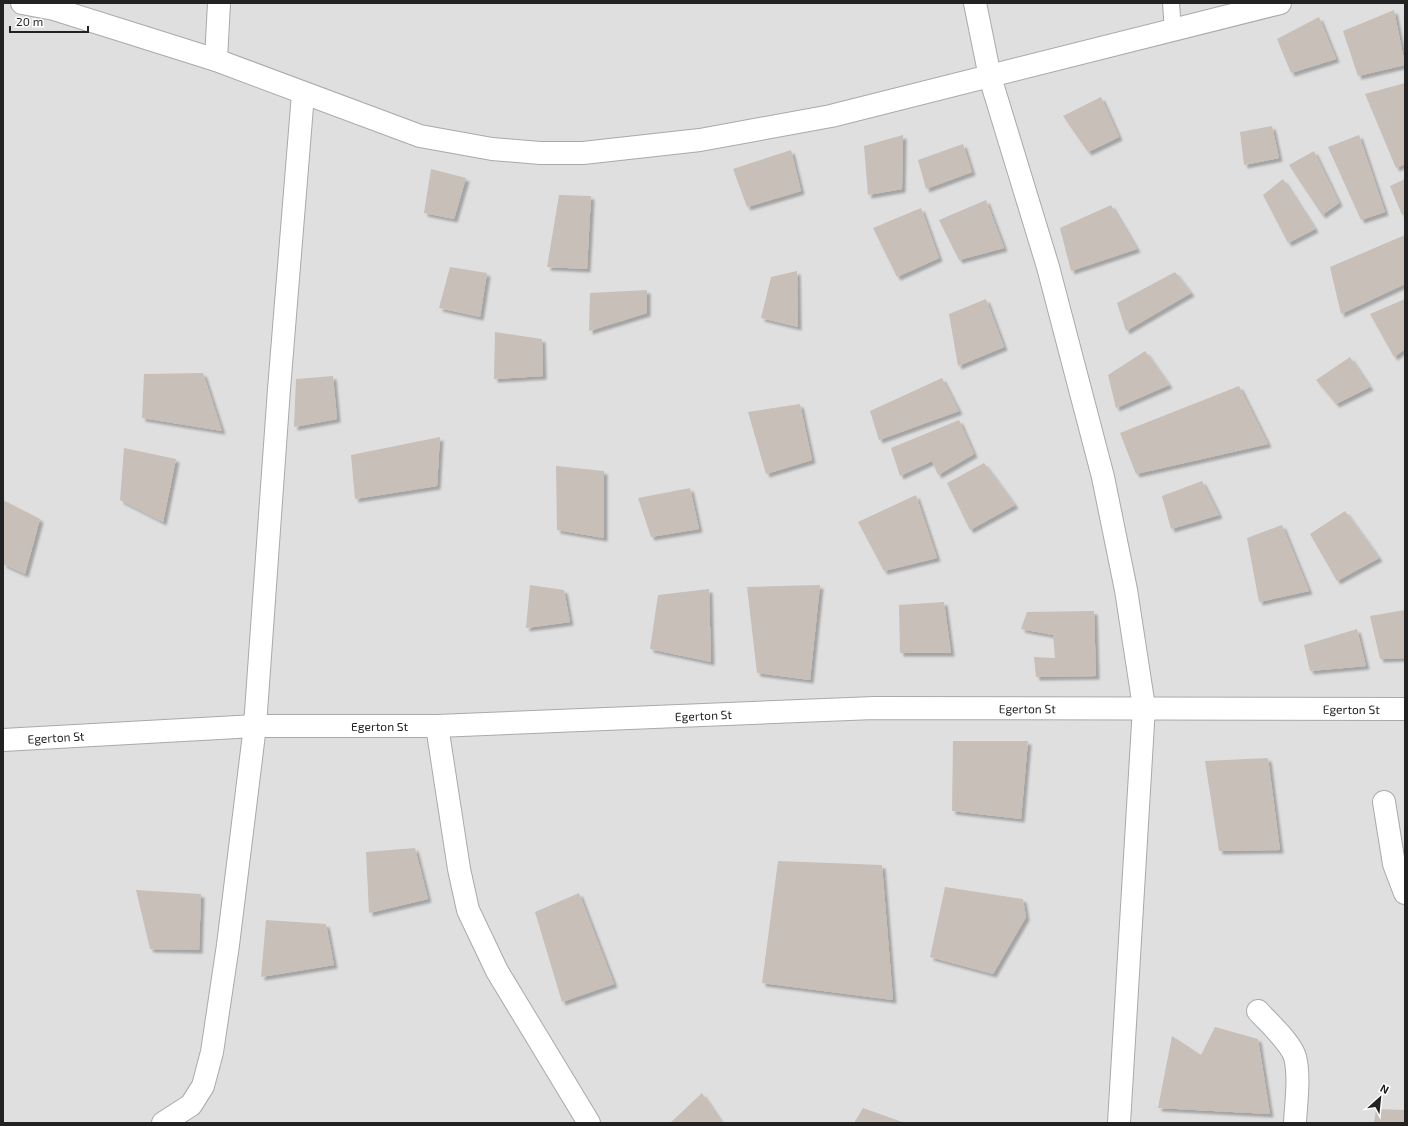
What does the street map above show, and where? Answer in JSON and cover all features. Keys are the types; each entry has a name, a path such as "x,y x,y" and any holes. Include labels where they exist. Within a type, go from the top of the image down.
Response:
{"street":[{"path":"22,3 61,11 216,60 303,94 420,136 492,149 540,153 583,153 700,140 831,116 1280,3"},
{"path":"216,60 219,3"},
{"path":"975,3 990,77 1048,267 1103,477 1126,590 1144,707 1119,1123"},
{"path":"163,1123 190,1105 202,1086 212,1052 228,945 255,726 279,389 303,94"},
{"name":"Egerton St","path":"3,740 255,726 437,726 874,708 1144,707 1405,709"},
{"path":"437,726 458,870 468,910 497,971 589,1123"},
{"path":"1384,802 1394,864 1405,893"},
{"path":"1258,1011 1290,1046 1295,1056 1297,1070 1295,1123"}],"lane":[{"path":"1171,3 1173,30"}],"shaded area":[{"path":"3,3 1405,3 1405,1123 3,1123"}],"building":[{"path":"1394,10 1405,65 1358,76 1343,31"},
{"path":"1319,17 1336,59 1291,73 1277,39"},
{"path":"1405,83 1405,164 1396,168 1365,94"},
{"path":"1101,97 1119,137 1088,152 1063,116"},
{"path":"1272,126 1279,158 1244,165 1240,132"},
{"path":"903,135 902,189 868,195 864,146"},
{"path":"1359,135 1385,212 1361,220 1328,147"},
{"path":"963,144 972,172 926,189 918,160"},
{"path":"791,150 801,191 747,207 733,169"},
{"path":"1314,151 1339,203 1322,215 1289,165"},
{"path":"431,169 466,178 454,219 424,213"},
{"path":"1283,179 1315,229 1288,243 1263,195"},
{"path":"1405,179 1405,213 1402,215 1390,186"},
{"path":"559,195 591,196 587,269 547,267"},
{"path":"986,200 1004,248 959,260 939,220"},
{"path":"1111,205 1137,249 1071,271 1060,228"},
{"path":"921,208 939,258 897,277 873,228"},
{"path":"1405,235 1405,284 1341,314 1330,267"},
{"path":"450,267 487,273 480,317 439,308"},
{"path":"797,271 798,327 761,318 771,277"},
{"path":"1175,272 1191,293 1126,331 1117,303"},
{"path":"647,290 647,313 589,331 590,293"},
{"path":"986,299 1004,347 958,366 949,314"},
{"path":"1405,299 1405,349 1394,357 1370,314"},
{"path":"495,332 542,339 543,376 494,379"},
{"path":"1145,351 1169,385 1116,408 1108,375"},
{"path":"1350,357 1370,387 1336,404 1316,380"},
{"path":"203,373 222,431 142,418 144,374"},
{"path":"333,376 337,419 294,427 296,379"},
{"path":"942,378 959,411 879,440 870,411"},
{"path":"1239,386 1268,444 1136,474 1120,433"},
{"path":"800,404 812,460 766,474 748,412"},
{"path":"959,420 974,454 938,475 932,461 900,476 891,448"},
{"path":"440,437 437,486 355,499 351,455"},
{"path":"124,448 176,459 163,522 120,500"},
{"path":"984,463 1015,505 970,530 947,483"},
{"path":"556,466 604,471 604,538 557,530"},
{"path":"1202,481 1219,515 1171,529 1162,496"},
{"path":"690,488 699,529 651,537 638,498"},
{"path":"916,495 937,558 884,571 858,522"},
{"path":"3,500 40,519 25,574 3,564"},
{"path":"1345,511 1379,558 1337,581 1310,534"},
{"path":"1282,525 1309,591 1259,602 1247,538"},
{"path":"530,585 564,590 570,622 526,628"},
{"path":"820,585 810,680 757,673 747,587"},
{"path":"709,589 711,662 650,649 658,595"},
{"path":"944,602 951,653 900,653 899,605"},
{"path":"1405,610 1405,658 1380,659 1370,616"},
{"path":"1094,611 1096,676 1036,677 1034,657 1055,658 1053,635 1021,629 1027,612"},
{"path":"1357,629 1366,666 1310,671 1304,645"},
{"path":"953,741 1028,741 1021,819 952,811"},
{"path":"1268,758 1280,850 1219,851 1205,761"},
{"path":"415,848 428,899 369,913 366,852"},
{"path":"778,861 882,865 893,1000 762,983"},
{"path":"945,887 1023,899 1026,917 993,974 930,957"},
{"path":"136,890 201,894 199,950 150,949"},
{"path":"579,893 614,984 562,1002 535,912"},
{"path":"266,920 326,924 334,965 261,977"},
{"path":"1215,1027 1258,1039 1270,1114 1158,1108 1172,1036 1201,1055"},
{"path":"702,1093 722,1123 670,1123"},
{"path":"863,1108 905,1123 854,1123"},
{"path":"1376,1109 1405,1110 1405,1123 1374,1123"}]}
